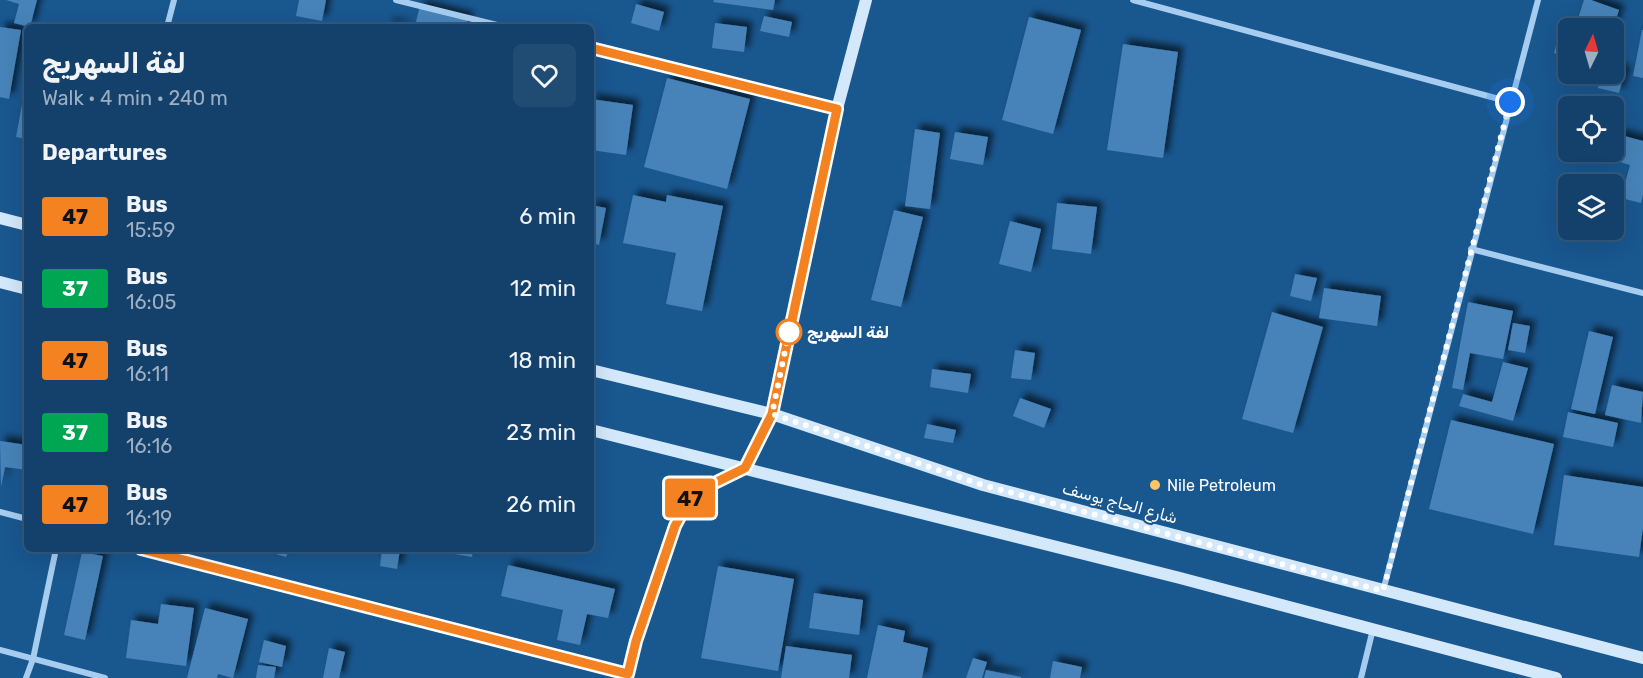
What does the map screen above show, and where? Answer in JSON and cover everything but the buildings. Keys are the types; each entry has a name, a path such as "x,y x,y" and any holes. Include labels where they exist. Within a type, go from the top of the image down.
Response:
{"main road":[{"path":"627,676 636,641 675,526 692,494 745,468 772,414 837,109 866,0"},
{"path":"0,218 24,224"},
{"path":"0,282 24,288"},
{"name":"شارع الحاج يوسف","path":"594,371 772,414 983,485 1643,658"},
{"path":"594,431 1374,629 1556,678"}],"street":[{"path":"168,24 174,0"},
{"path":"396,0 493,24"},
{"path":"1133,0 1510,102"},
{"path":"1383,591 1538,0"},
{"path":"594,49 837,109"},
{"path":"1471,249 1643,292"},
{"path":"0,512 24,518"},
{"path":"26,678 33,659 55,552"},
{"path":"152,552 627,676"},
{"path":"1360,678 1374,629"},
{"path":"0,650 105,678"}],"bus line":[{"name":"47","path":"153,552 628,674 636,641 675,526 692,494 745,468 772,414 837,109 594,49"}],"place":[{"name":"لفة السهريج","path":"789,332"},
{"name":"Nile Petroleum","path":"1155,485"}],"route":[{"path":"789,332 790,327 772,414 983,485 1383,591 1510,102"}]}
